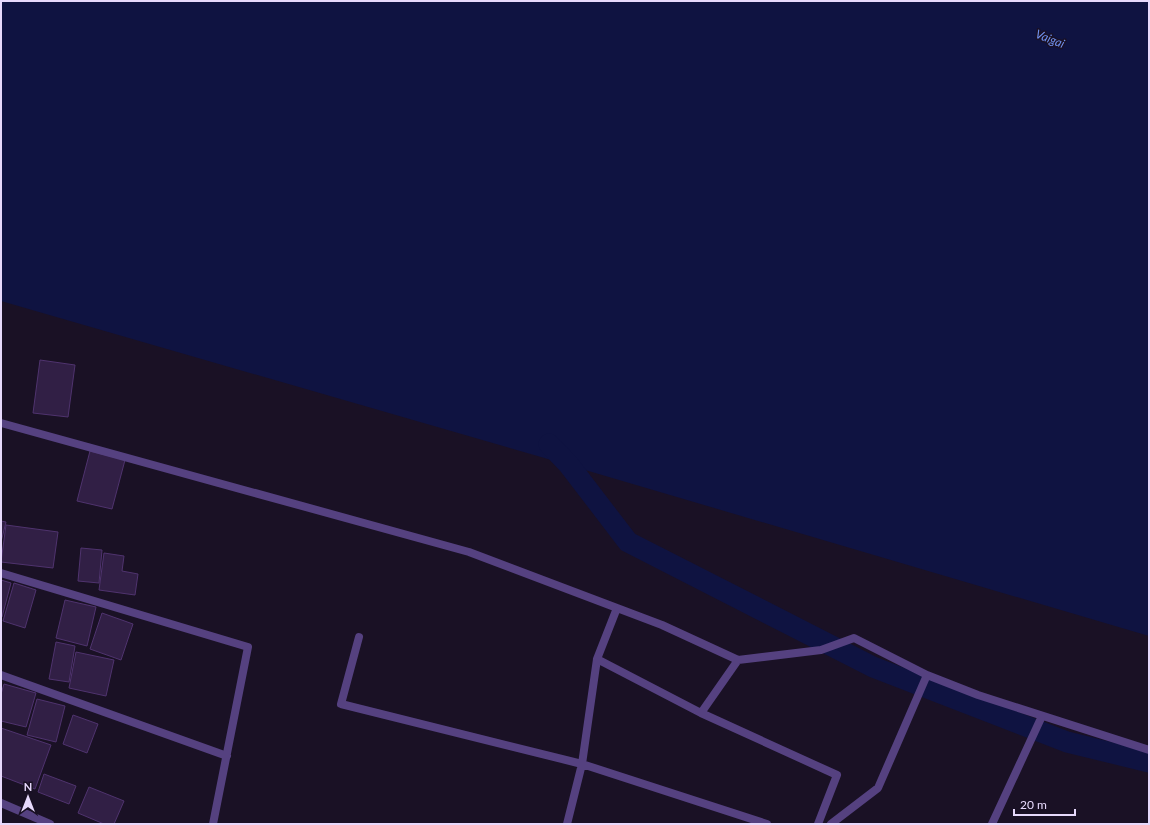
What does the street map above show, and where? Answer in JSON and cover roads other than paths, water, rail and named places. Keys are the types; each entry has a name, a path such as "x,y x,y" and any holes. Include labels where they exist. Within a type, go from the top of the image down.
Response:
{"street":[{"path":"1,423 469,552 662,625 738,660 821,650 854,638 926,679 978,695 1040,718 1149,750"},
{"path":"1,574 248,647 213,824"},
{"path":"567,824 582,764 597,659 617,608"},
{"path":"359,637 341,704 582,764 767,824"},
{"path":"597,659 701,713 837,775 818,824"},
{"path":"701,713 738,660"},
{"path":"1,675 227,756"},
{"path":"831,824 878,788 926,679"},
{"path":"992,824 1040,718"},
{"path":"1,803 50,824"}],"water":[{"name":"Vaigai","path":"1,1 1149,1 1149,636 541,457 1,301"}],"waterway":[{"path":"549,444 569,465 628,542 873,667 1067,742 1149,762"}]}
